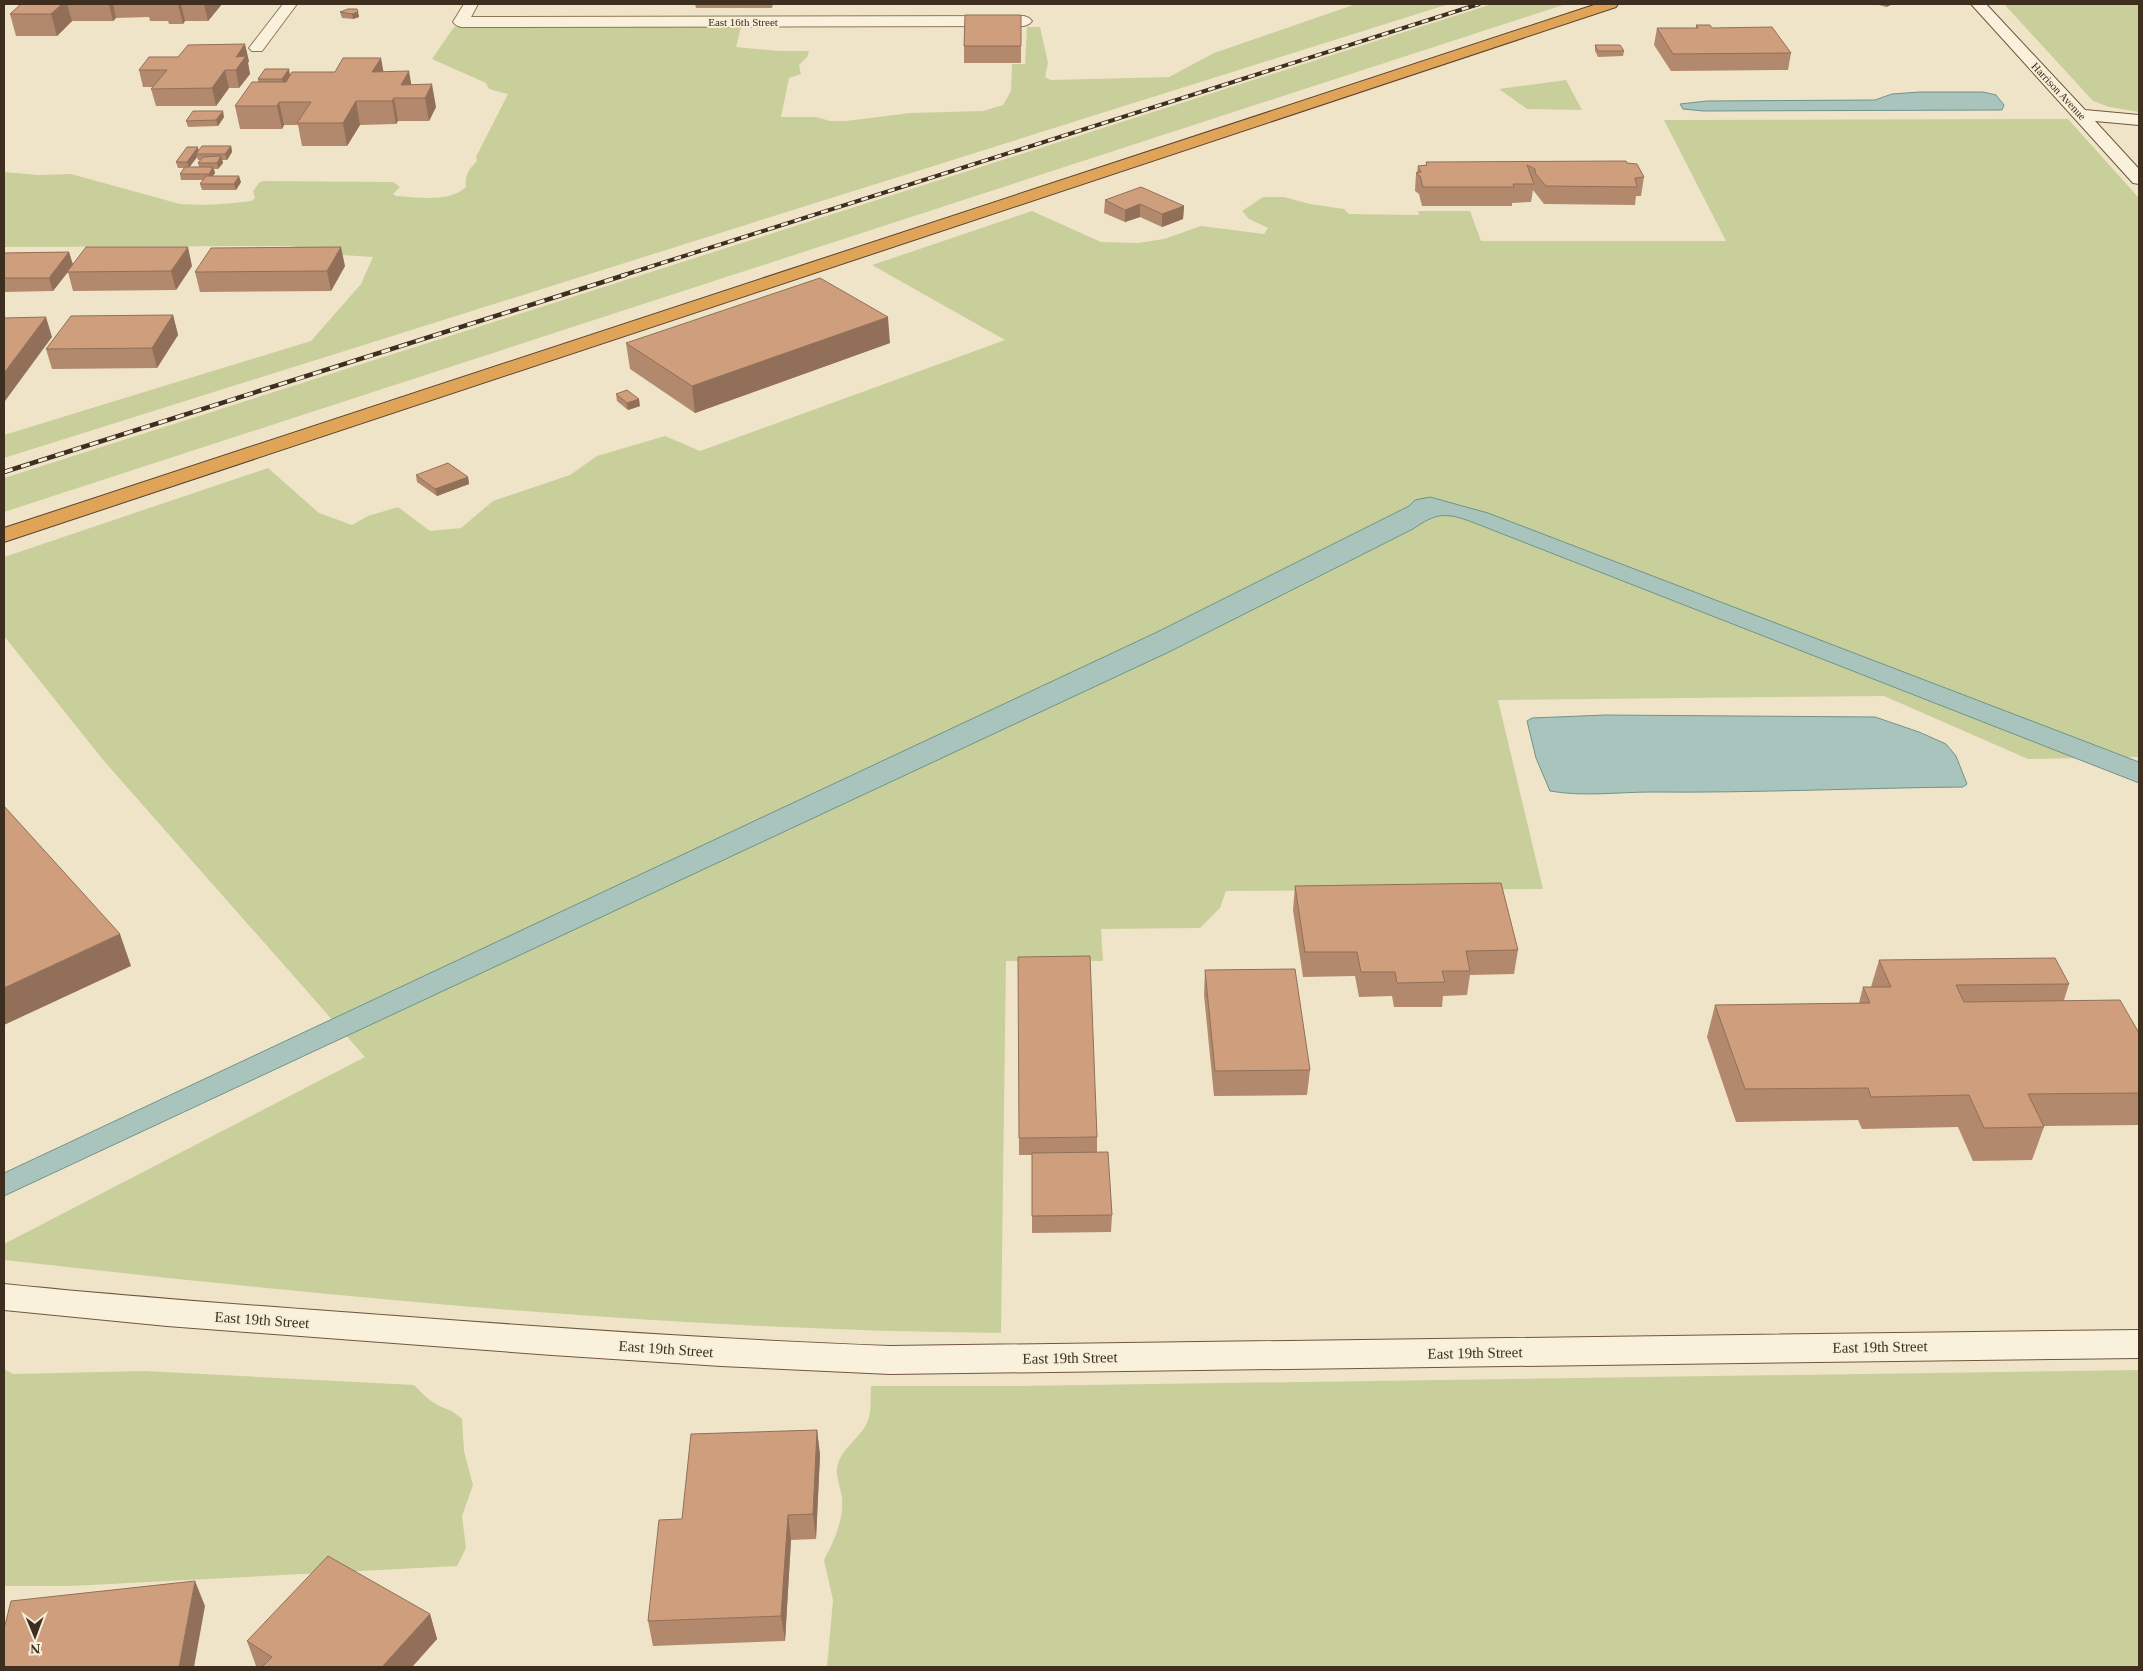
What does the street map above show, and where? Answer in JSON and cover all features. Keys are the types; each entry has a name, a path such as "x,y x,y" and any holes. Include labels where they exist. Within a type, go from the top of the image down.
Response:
{"highway":[{"path":"4,535 1611,4"}],"main road":[{"path":"257,48 290,4"},
{"name":"East 16th Street","path":"471,4 461,22 1024,21"},
{"name":"Harrison Avenue","path":"1978,4 2139,179"},
{"path":"2081,115 2139,120"},
{"name":"East 19th Street","path":"4,1297 130,1311 560,1342 785,1356 890,1360 2139,1344"}],"green space":[{"path":"1356,4 1449,4 4,458 4,435 311,341 361,284 373,257 327,254 291,246 4,247 4,172 38,175 71,174 189,205 251,201 255,198 253,191 260,182 264,181 393,182 400,187 393,194 396,196 432,198 451,195 466,187 468,173 477,161 476,157 508,94 489,89 486,83 432,59 454,27 741,27 736,47 778,51 809,51 807,57 799,65 801,74 789,78 781,117 816,117 830,121 846,121 910,113 983,111 1003,105 1011,91 1012,64 1025,64 1027,27 1040,27 1048,63 1045,77 1051,80 1169,77 1214,53"},
{"path":"1492,4 1566,4 4,512 4,478"},
{"path":"2004,4 2139,4 2139,112 2109,107 2093,101"},
{"path":"1566,80 1582,110 1527,109 1499,89"},
{"path":"2068,119 2139,198 2139,757 2028,759 1884,696 1498,700 1543,889 1226,891 1220,908 1200,928 1101,929 1103,961 1006,961 1001,1333 751,1326 502,1309 253,1287 4,1260 4,1244 365,1057 104,761 4,636 4,557 268,468 319,513 352,525 368,516 398,507 430,531 461,528 493,501 570,475 597,456 665,436 700,451 1005,340 872,265 1032,211 1101,242 1138,243 1164,239 1201,226 1264,234 1268,228 1249,219 1242,211 1263,197 1284,197 1310,204 1344,209 1349,214 1419,215 1418,211 1470,211 1481,241 1726,241 1664,120"},
{"path":"4,1369 13,1374 145,1371 414,1385 430,1400 452,1411 462,1419 464,1451 473,1485 462,1516 466,1548 457,1566 71,1586 4,1586"},
{"path":"2139,1370 2139,1667 827,1667 833,1600 824,1560 835,1538 840,1522 842,1498 837,1468 842,1455 861,1432 868,1420 871,1386 1017,1386"}],"water":[{"path":"1983,92 1996,95 2004,105 2002,110 1703,111 1683,109 1680,104 1707,101 1875,100 1892,94"},
{"path":"1430,497 1488,513 2139,762 2139,783 1472,522 1448,516 1435,517 1169,652 4,1196 4,1173 1155,633 1409,506 1415,500"},
{"path":"1605,715 1875,717 1919,732 1946,744 1956,756 1967,784 1963,787 1729,792 1588,794 1550,791 1536,758 1527,721 1532,718"}],"building":[{"path":"21,4 62,4 51,14 10,14"},
{"path":"348,9 357,9 358,12 352,14 340,12"},
{"path":"965,15 1021,15 1021,46 964,46"},
{"path":"1696,25 1710,25 1712,28 1772,27 1791,53 1673,54 1657,28 1698,28"},
{"path":"245,44 236,57 246,56 236,70 225,70 212,88 151,89 167,70 139,70 149,57 178,57 188,45"},
{"path":"1595,45 1620,45 1624,51 1598,51"},
{"path":"343,58 381,58 372,72 409,71 401,85 432,84 425,98 394,98 392,101 356,101 343,123 297,123 311,102 279,102 277,106 235,106 252,82 286,82 292,72 335,72"},
{"path":"265,69 289,69 282,79 258,79"},
{"path":"193,111 223,111 216,120 186,121"},
{"path":"202,146 231,146 225,154 196,154"},
{"path":"187,147 198,147 187,162 176,162"},
{"path":"221,156 217,163 198,163 203,157"},
{"path":"1626,161 1627,163 1637,164 1644,177 1635,178 1637,187 1546,186 1535,173 1535,169 1527,165 1534,184 1513,184 1514,187 1423,187 1420,176 1416,173 1421,172 1418,166 1427,165 1426,162"},
{"path":"185,167 213,167 209,174 180,174"},
{"path":"206,176 239,176 234,184 200,184"},
{"path":"1141,187 1184,206 1162,214 1140,204 1125,210 1105,200"},
{"path":"86,247 188,247 171,271 67,272"},
{"path":"341,247 327,271 195,272 211,248"},
{"path":"69,252 49,278 4,278 4,253"},
{"path":"820,278 888,317 692,386 626,343"},
{"path":"173,315 152,348 46,349 71,316"},
{"path":"46,317 4,373 4,318"},
{"path":"627,390 639,399 627,403 616,394"},
{"path":"448,463 468,477 435,489 416,475"},
{"path":"4,806 120,934 4,988"},
{"path":"1501,883 1518,950 1466,951 1470,971 1442,971 1445,982 1397,983 1395,972 1361,972 1357,952 1305,952 1295,886"},
{"path":"1090,956 1097,1137 1019,1138 1018,957"},
{"path":"2055,958 2069,984 1956,985 1964,1002 2120,1000 2139,1033 2139,1093 2028,1094 2044,1127 1984,1128 1969,1095 1871,1097 1868,1088 1745,1089 1715,1005 1870,1003 1863,987 1891,987 1879,960"},
{"path":"1295,969 1310,1070 1215,1071 1205,970"},
{"path":"1108,1152 1112,1215 1032,1216 1032,1153"},
{"path":"817,1430 813,1514 788,1515 781,1616 648,1621 659,1520 682,1519 691,1434"},
{"path":"328,1556 430,1614 382,1667 262,1667 272,1657 247,1641"},
{"path":"195,1581 179,1667 4,1667 4,1629 11,1601"}],"railway":[{"path":"621,276 1479,4"},
{"path":"4,472 625,275"}]}
